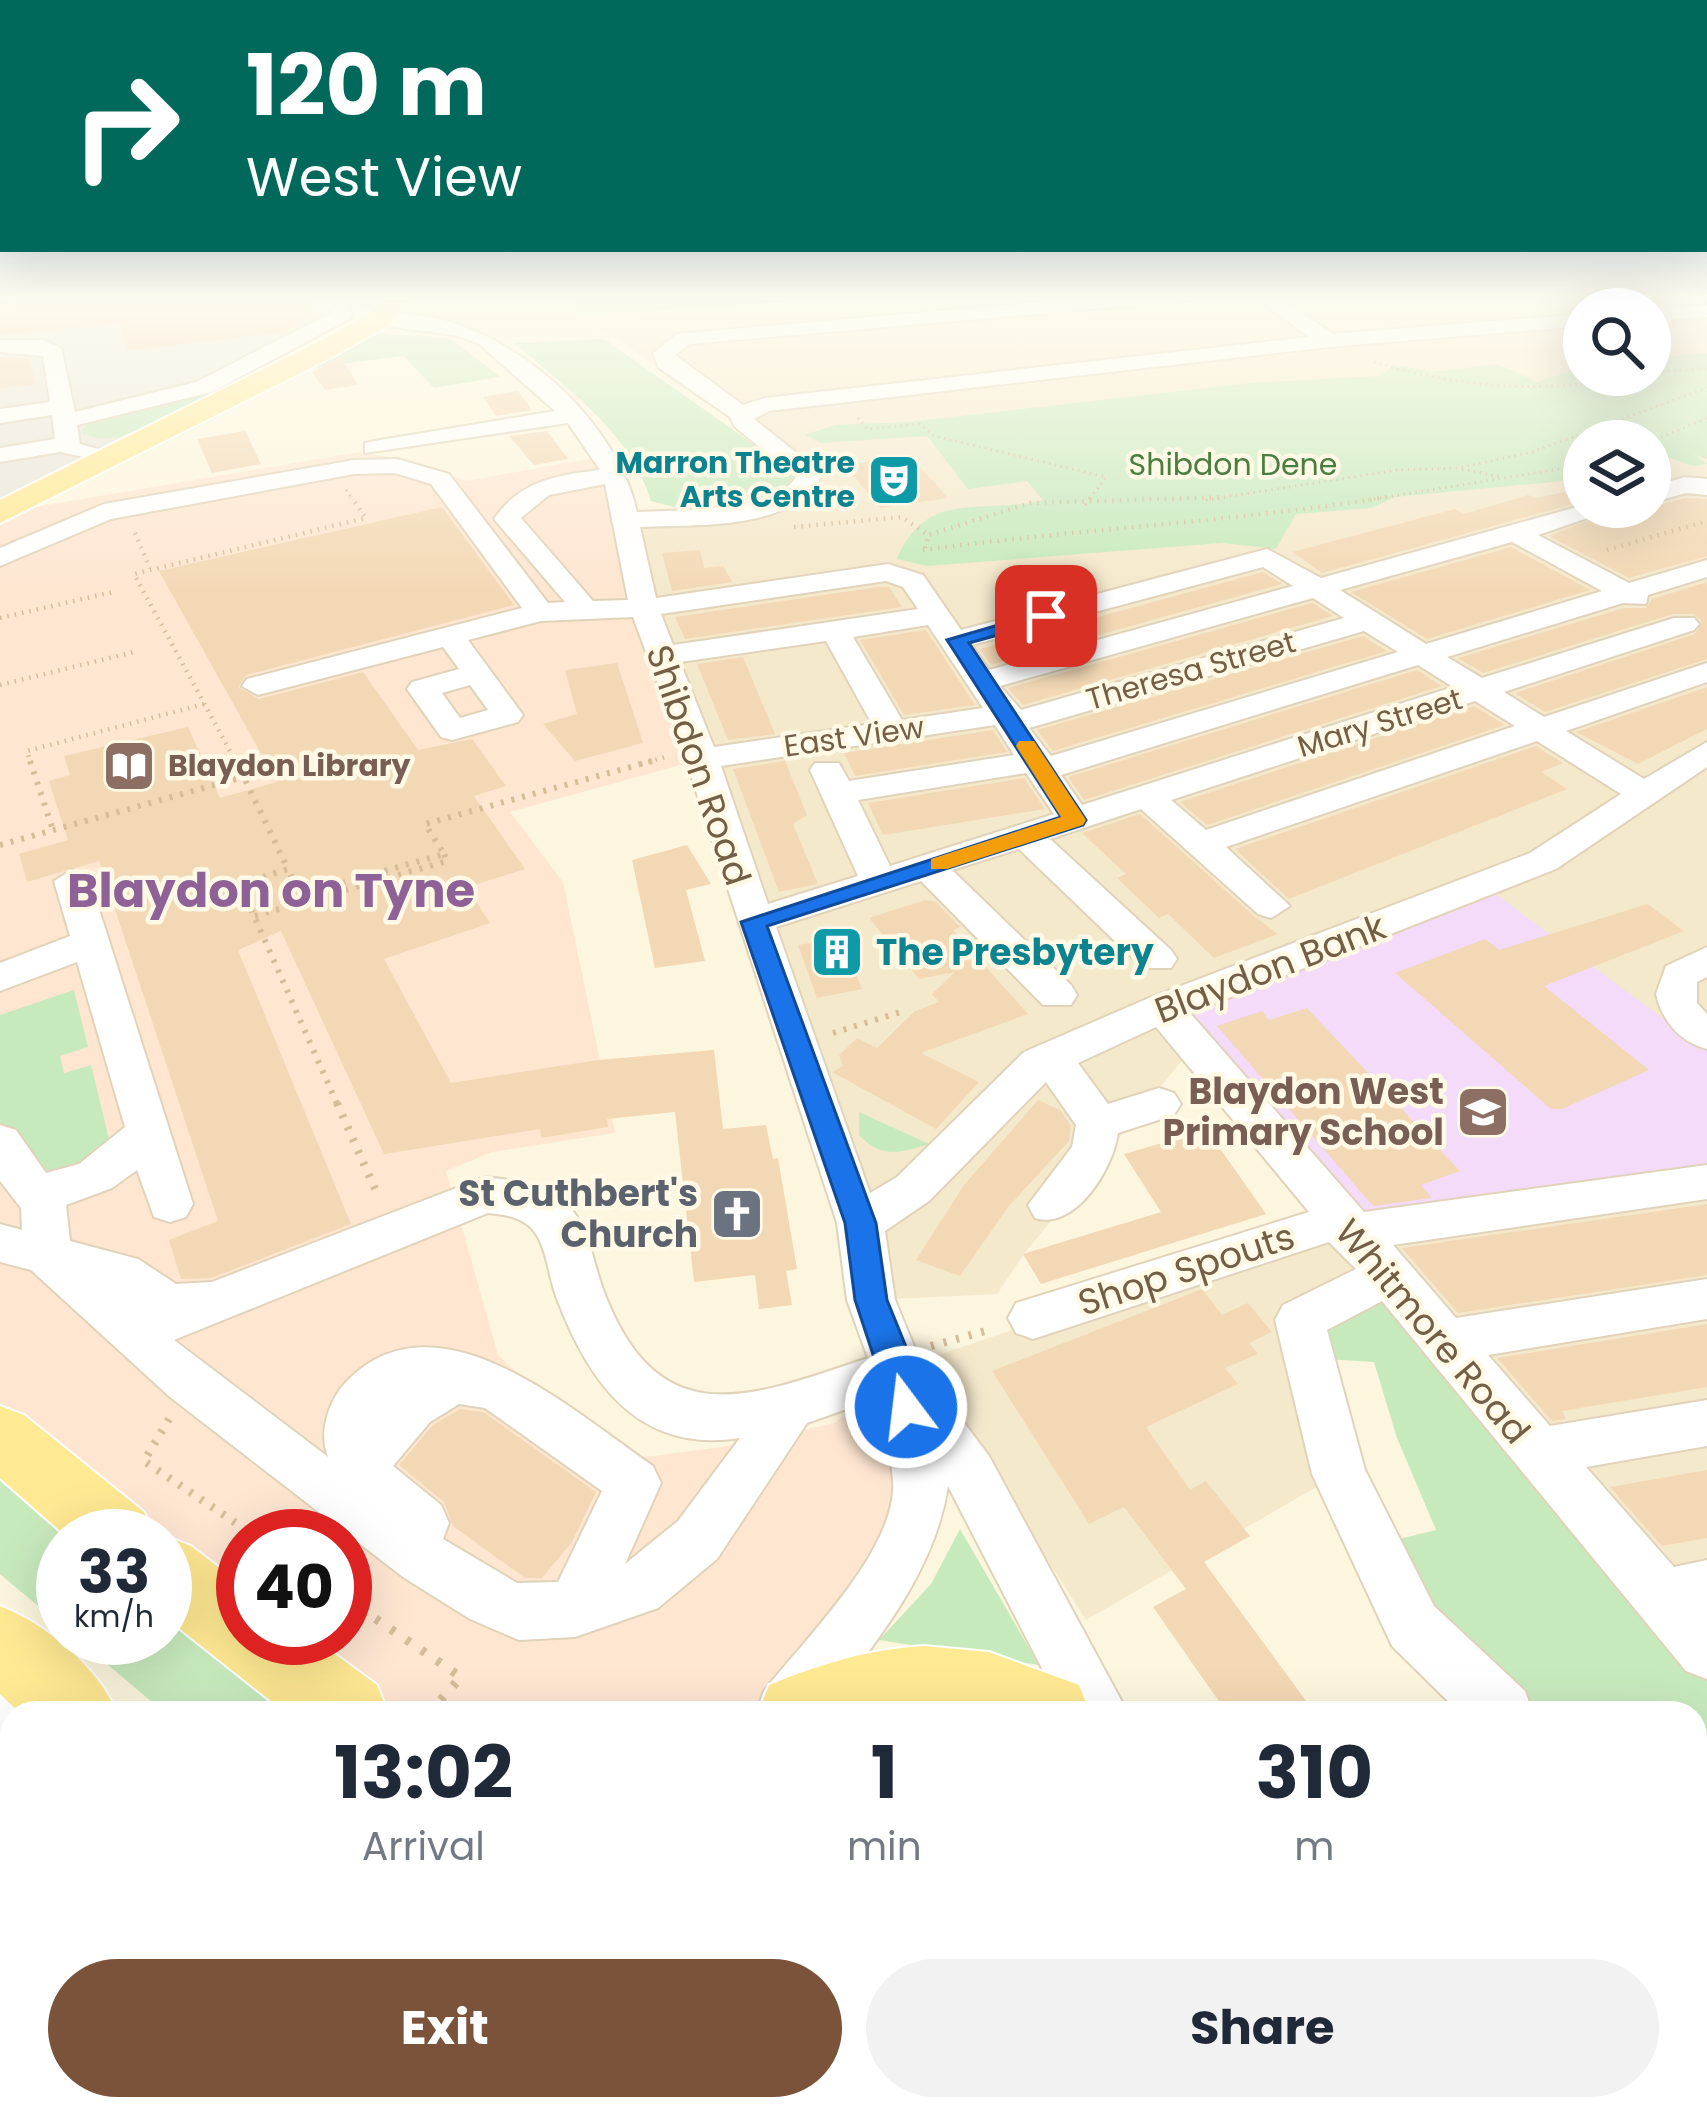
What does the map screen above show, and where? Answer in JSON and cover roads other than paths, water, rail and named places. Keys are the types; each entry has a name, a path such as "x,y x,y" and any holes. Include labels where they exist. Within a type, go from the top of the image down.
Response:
{"main road":[{"path":"0,513 234,394"},
{"path":"0,1436 87,1509"},
{"path":"192,1592 216,1611"},
{"path":"0,1643 65,1701"},
{"path":"286,1665 333,1701"},
{"path":"828,1701 874,1684 971,1688 1013,1701"}],"street":[{"path":"59,394 63,424"},
{"path":"0,487 21,476 3,454 63,424 177,394"},
{"name":"Shibdon Road","path":"549,394 574,416 616,475 644,608 700,754 795,1044 860,1223 871,1300 908,1359"},
{"path":"629,520 748,508 797,497 809,475 713,394"},
{"path":"741,414 765,405 859,394"},
{"path":"0,416 63,424 108,459"},
{"path":"372,448 574,416"},
{"path":"442,439 464,471"},
{"path":"0,558 104,512 354,467 397,466 440,479 560,609"},
{"path":"560,609 508,519 517,500 532,492 616,475"},
{"path":"1671,491 1701,486"},
{"path":"986,681 1563,519"},
{"path":"1515,533 1696,630"},
{"path":"662,656 835,631 948,628 1267,557 1646,794"},
{"path":"838,793 1039,765 1707,568"},
{"path":"258,686 560,609 644,608 887,572 913,580 986,681 1075,820"},
{"name":"Theresa Street","path":"1010,719 1369,620"},
{"name":"Mary Street","path":"754,922 1483,691 1696,630"},
{"path":"835,631 892,731"},
{"path":"450,637 476,674"},
{"path":"1201,844 1707,672"},
{"name":"East View","path":"700,754 1010,719"},
{"path":"814,742 880,883"},
{"name":"Blaydon Bank","path":"860,1223 913,1189 1039,1063 1163,1008 1543,861 1707,752"},
{"path":"1147,797 1271,907"},
{"path":"1026,836 1157,959"},
{"path":"928,867 1057,994"},
{"path":"72,881 170,1204"},
{"path":"0,977 91,942"},
{"path":"1707,960 1680,975 1674,997 1678,1009 1707,1035"},
{"name":"Whitmore Road","path":"1163,1008 1536,1452 1685,1593 1707,1650"},
{"path":"1051,1057 1098,1123 1093,1152 1052,1205"},
{"path":"1098,1123 1160,1104"},
{"path":"28,1190 68,1186 98,1175 125,1156 148,1130"},
{"path":"0,1142 28,1190 43,1200 48,1257 123,1327 190,1384 440,1571 519,1612 575,1609 618,1598 675,1567 726,1509 788,1408"},
{"name":"Shop Spouts","path":"1033,1318 1344,1227 1707,1182"},
{"path":"123,1327 162,1323 485,1195 527,1200 556,1223 610,1354 640,1395 685,1415 788,1408 908,1359"},
{"path":"0,1243 121,1273 169,1305 270,1280"},
{"path":"1387,1276 1300,1321 1339,1474 1413,1626 1491,1701"},
{"path":"1442,1341 1707,1299"},
{"path":"794,1701 892,1571 915,1520 921,1484 908,1359"},
{"path":"908,1359 1092,1701"},
{"path":"519,1612 489,1579 363,1475 372,1447 433,1392 453,1381 497,1388 634,1483 575,1609"},
{"path":"1536,1452 1707,1423"}],"place":[{"name":"Marron Theatre Arts Centre","path":"894,480"},
{"name":"Blaydon Library","path":"129,766"},
{"name":"The Presbytery","path":"837,952"},
{"name":"Blaydon West Primary School","path":"1483,1112"},
{"name":"St Cuthbert's Church","path":"737,1214"}],"district":[{"name":"Blaydon on Tyne","path":"271,890"}],"park label":[{"name":"Shibdon Dene","path":"1233,465"}]}
